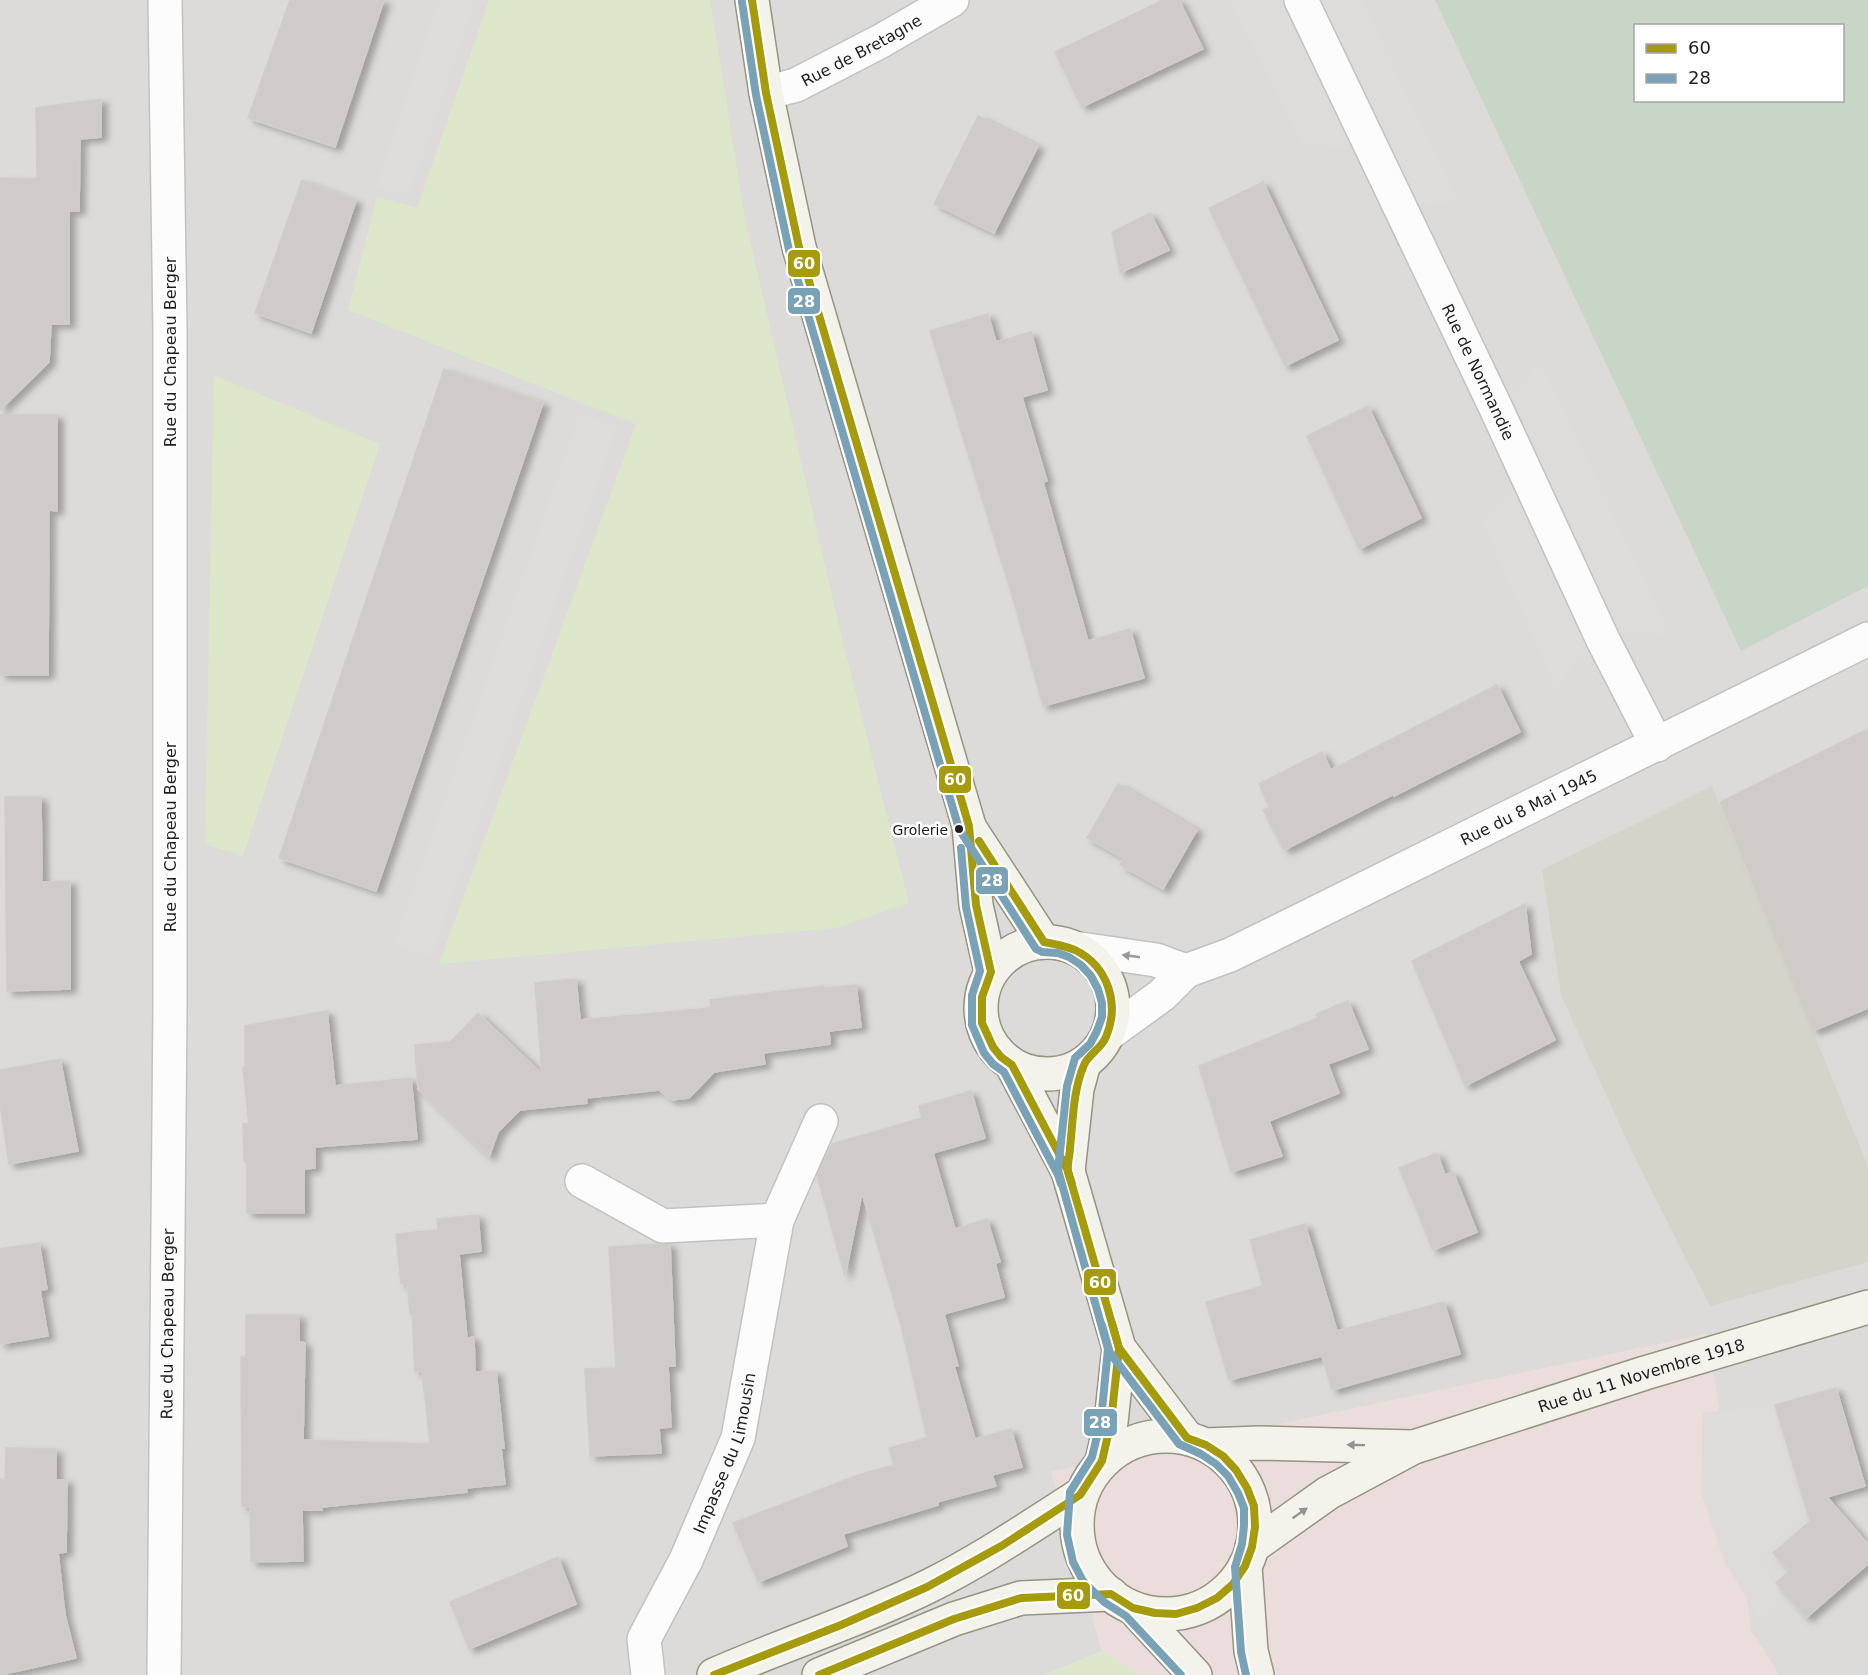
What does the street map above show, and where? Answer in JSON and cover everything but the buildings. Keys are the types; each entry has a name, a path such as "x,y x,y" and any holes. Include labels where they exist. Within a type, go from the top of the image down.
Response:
{"street":[{"name":"Rue du Chapeau Berger","path":"164,1675 170,1007 170,330 165,0"},
{"path":"752,0 766,93 799,247 969,826 976,904 991,972"},
{"name":"Rue de Bretagne","path":"766,93 796,85 881,42 952,0"},
{"name":"Rue de Normandie","path":"1301,0 1494,404 1603,640 1657,745"},
{"name":"Rue du 8 Mai 1945","path":"1107,1035 1162,994 1186,971 1230,954 1281,930 1868,639"},
{"path":"969,826 1059,945 1088,957 1100,970 1108,985 1112,1002 1112,1018 1107,1035 1098,1051 1084,1063 1067,1071 1048,1075 1029,1073 1012,1065 993,1047 982,1023 982,997 991,972 1001,960 1014,951 1029,945 1059,945 1156,960 1186,971"},
{"path":"1068,1171 1077,1089 1084,1063"},
{"path":"714,1675 841,1625 927,1587 1003,1545 1080,1495 1102,1461 1111,1422 1119,1348 1068,1171 1012,1065"},
{"name":"Impasse du Limousin","path":"648,1675 644,1639 686,1560 738,1438 777,1220 821,1121"},
{"path":"582,1181 663,1226 777,1220"},
{"name":"Rue du 11 Novembre 1918","path":"1249,1557 1328,1493 1414,1447 1645,1373 1868,1308"},
{"path":"1119,1348 1197,1442"},
{"path":"1102,1461 1123,1446 1148,1437 1167,1435 1197,1442 1223,1456 1236,1470 1254,1506 1255,1527 1249,1557 1251,1651 1257,1675"},
{"name":"Rue du 11 Novembre 1918","path":"1197,1442 1414,1447"},
{"path":"1080,1495 1077,1533 1083,1558 1091,1574 1122,1601 1195,1675"},
{"path":"819,1675 954,1619 1021,1598 1122,1601 1155,1613 1176,1614 1197,1608 1217,1598 1233,1584 1249,1557"}],"shaded area":[{"path":"0,0 1868,0 1868,1675 1779,1675 1751,1631 1708,1334 1052,1472 1102,1651 1045,1675 0,1675"},
{"path":"439,0 475,0 409,196 376,186"},
{"path":"1230,0 1361,0 1458,202 1424,204 1403,213 1368,138 1344,148 1303,144"},
{"path":"1540,361 1671,637 1626,631 1603,640 1583,652 1557,688 1483,524 1507,493 1530,481 1494,404 1515,396"},
{"path":"580,414 617,427 431,957 394,944"},
{"path":"1712,786 1868,1166 1868,1262 1710,1306 1633,1154 1561,995 1542,870"},
{"path":"1708,1334 1751,1631 1779,1675 1141,1675 1102,1651 1051,1472"},
{"path":"1772,1408 1801,1515 1758,1559 1783,1598 1759,1617 1725,1563 1701,1492 1703,1412"}],"green space":[{"path":"489,0 710,0 745,219 842,639 909,903 836,928 439,964 636,424 348,310 377,197 417,208"},
{"path":"1435,0 1868,0 1868,586 1741,651"},
{"path":"214,375 380,444 243,856 205,844"},
{"path":"1102,1651 1141,1675 1045,1675"}],"transit line":[{"name":"60","path":"752,0 766,93 799,247 969,826 976,905 991,972 982,997 982,1023 993,1047 1012,1065 1068,1171 1119,1348 1187,1438 1206,1445 1223,1456 1236,1470 1254,1506 1255,1527 1252,1547 1245,1566 1233,1584 1217,1598 1197,1608 1176,1614 1155,1613 1133,1608 1111,1594 1021,1598 954,1619 819,1675"},
{"name":"28","path":"742,2 756,95 789,250 959,829 1036,949 1042,952 1058,953 1081,965 1091,976 1102,1003 1102,1017 1097,1031 1090,1044 1075,1058 1067,1086 1058,1170 1108,1349 1101,1420 1092,1457 1070,1492 1067,1535 1073,1562 1083,1581 1104,1602 1126,1616 1181,1675"},
{"name":"60","path":"979,841 1044,942 1075,950 1086,957 1096,966 1108,987 1112,1012 1110,1024 1104,1041 1084,1065 1076,1095 1068,1165 1072,1184"},
{"name":"28","path":"961,848 966,907 980,971 972,995 972,1025 984,1053 1004,1072 1061,1184"},
{"name":"60","path":"714,1675 841,1625 927,1587 1003,1545 1080,1495 1102,1461 1111,1422 1119,1348 1112,1323"},
{"name":"28","path":"1102,1325 1110,1353 1179,1444 1216,1464 1228,1476 1238,1493 1244,1508 1244,1526 1242,1544 1235,1567 1241,1652 1246,1675"}],"place":[{"name":"Grolerie","path":"959,829"}]}
